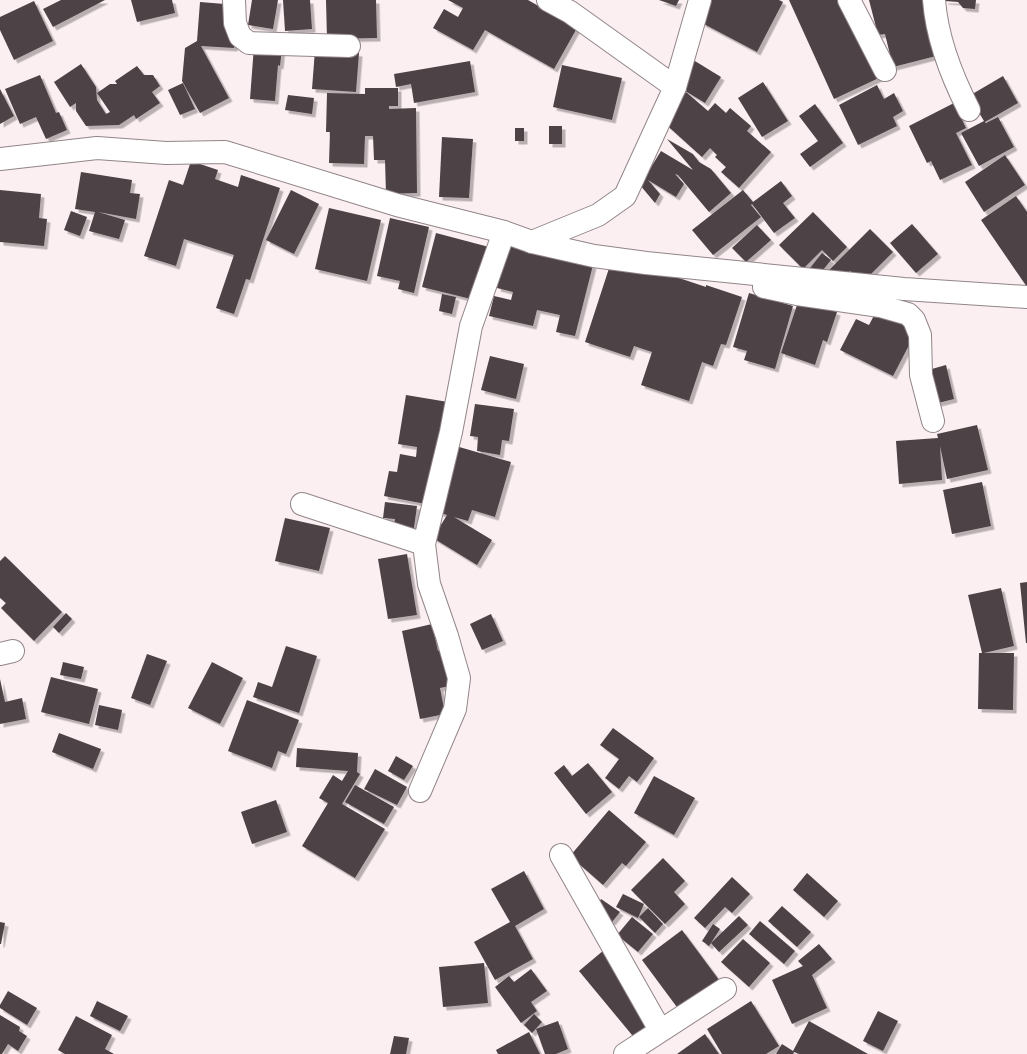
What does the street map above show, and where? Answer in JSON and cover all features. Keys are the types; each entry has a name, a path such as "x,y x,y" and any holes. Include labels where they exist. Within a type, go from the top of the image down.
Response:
{"street":[{"path":"234,0 236,23 240,36 249,43 349,46"},
{"path":"548,0 570,12 675,87"},
{"path":"532,242 598,215 625,196 675,87 700,0"},
{"path":"850,0 885,70"},
{"path":"934,0 939,35 947,61 956,86 968,110"},
{"path":"0,159 97,148 166,153 225,152 397,206 504,232 532,242 594,256 646,263 904,289 1027,297"},
{"path":"420,791 454,709 459,678 447,636 429,584 424,544 451,432 471,326 504,232"},
{"path":"740,272 758,285 797,294 880,306 908,314 914,320 920,335 921,375 933,421"},
{"path":"302,504 424,544"},
{"path":"561,855 660,1030"},
{"path":"625,1054 725,989"}],"building":[{"path":"61,0 105,0 53,27 43,9"},
{"path":"131,0 172,0 175,13 137,22"},
{"path":"252,0 278,0 273,29 248,25"},
{"path":"283,0 310,0 312,29 285,31"},
{"path":"326,0 376,0 377,38 327,39"},
{"path":"448,0 528,0 577,28 554,69 485,30 473,50 433,28 444,9 458,17 463,8"},
{"path":"659,0 679,0 676,6"},
{"path":"699,0 779,0 783,2 757,52 702,23 710,6"},
{"path":"789,0 848,0 881,77 834,99"},
{"path":"869,0 926,0 940,55 893,67 885,34 878,35"},
{"path":"945,0 976,0 975,9 963,8 958,2"},
{"path":"34,1 53,41 14,60 0,30 0,17"},
{"path":"200,2 237,5 234,48 201,46 229,98 200,113 182,81 185,48 197,41"},
{"path":"254,46 282,48 280,66 278,65 275,101 250,99"},
{"path":"315,50 359,53 356,92 312,89"},
{"path":"690,58 721,77 705,103 674,84"},
{"path":"470,61 475,92 414,103 411,84 396,87 394,74"},
{"path":"81,64 96,87 97,100 106,114 110,112 97,93 110,84 117,84 115,81 137,66 144,75 153,75 160,86 152,92 160,103 136,119 134,115 119,125 86,126 76,111 76,103 70,107 54,82"},
{"path":"562,65 622,78 612,120 553,107"},
{"path":"40,75 56,113 59,112 67,130 46,139 36,117 20,124 5,89"},
{"path":"1003,76 1018,103 985,122 986,123 998,117 1014,147 979,166 961,133 984,121 969,96"},
{"path":"763,82 788,121 762,137 738,98"},
{"path":"183,83 195,109 180,115 168,90"},
{"path":"877,85 884,99 894,93 903,111 893,117 897,126 858,145 839,105"},
{"path":"365,88 398,88 398,106 389,106 389,109 416,108 417,193 386,194 385,160 374,160 373,136 365,136 364,164 329,163 330,132 326,132 327,93 365,94"},
{"path":"0,89 14,116 0,124"},
{"path":"686,92 708,111 715,103 726,113 730,108 751,126 747,131 771,152 739,188 721,172 726,167 715,157 717,155 710,148 702,157 661,120"},
{"path":"288,95 314,98 312,114 285,110"},
{"path":"954,103 966,128 956,133 972,165 940,180 931,161 927,163 909,126"},
{"path":"815,104 843,143 810,167 800,154 818,141 799,116"},
{"path":"549,126 562,126 562,144 549,144"},
{"path":"515,128 524,128 524,141 515,141"},
{"path":"442,137 473,139 469,198 439,197"},
{"path":"667,139 693,154 699,162 711,169 731,193 709,212 678,175 675,174 684,184 676,197 648,180 660,194 655,203 640,185 661,151 693,170"},
{"path":"1005,155 1025,185 984,212 965,182"},
{"path":"191,161 218,170 215,179 238,187 241,175 280,188 250,280 246,279 234,314 216,308 234,255 184,239 176,266 144,256 169,180 183,185"},
{"path":"81,172 132,180 130,193 140,194 136,219 98,212 125,220 119,239 89,231 95,212 75,209"},
{"path":"781,181 792,196 783,203 795,218 774,233 752,204 751,205 761,217 713,255 692,230 743,190 753,202"},
{"path":"0,190 41,194 39,218 47,219 44,246 0,242"},
{"path":"291,190 319,204 294,254 266,240"},
{"path":"1016,196 1027,212 1027,287 981,220"},
{"path":"329,208 381,220 367,281 315,269"},
{"path":"71,211 87,217 80,236 64,230"},
{"path":"813,212 847,247 833,261 822,250 803,269 779,245"},
{"path":"390,218 429,227 414,293 398,289 400,281 377,276"},
{"path":"912,224 938,254 916,273 890,243"},
{"path":"757,225 771,240 746,262 732,248"},
{"path":"870,229 893,252 862,283 850,271 832,288 821,278"},
{"path":"436,233 489,247 475,300 422,287"},
{"path":"507,245 593,265 575,336 556,332 560,315 537,310 533,326 489,316 494,296 511,300 513,292 497,288"},
{"path":"822,253 831,260 819,275 810,268"},
{"path":"613,256 706,287 706,285 742,297 726,345 721,344 713,366 702,362 689,401 641,385 652,352 634,346 630,357 585,342"},
{"path":"749,293 793,306 775,369 744,360 747,351 733,347"},
{"path":"442,294 456,297 452,314 439,311"},
{"path":"799,299 837,312 827,342 823,340 815,365 781,353"},
{"path":"879,306 919,326 893,376 840,350 856,319 869,325"},
{"path":"490,356 524,364 516,399 481,390"},
{"path":"946,365 954,399 930,405 921,372"},
{"path":"406,395 448,402 431,505 384,496 389,471 397,472 400,454 416,457 417,447 398,444"},
{"path":"475,404 514,409 509,441 502,440 500,455 477,451 478,437 470,436"},
{"path":"977,425 988,470 947,479 940,446 942,480 899,484 896,441 938,438 937,434"},
{"path":"449,444 511,462 495,517 472,510 468,521 454,517 492,540 477,565 433,538 447,515 434,511"},
{"path":"982,482 991,526 952,534 943,490"},
{"path":"385,502 417,506 413,535 393,533 395,519 383,518"},
{"path":"285,518 330,528 319,571 275,561"},
{"path":"407,554 417,615 388,619 378,559"},
{"path":"5,556 62,612 34,641 1,608 6,603 0,598 0,561"},
{"path":"1027,582 1027,643 1026,643 1020,583"},
{"path":"1001,588 1014,646 984,653 1014,653 1013,710 978,709 979,653 982,653 968,595"},
{"path":"66,613 72,619 59,633 53,627"},
{"path":"491,614 503,641 482,650 470,624"},
{"path":"432,624 438,651 447,649 455,685 440,688 445,714 420,719 402,631"},
{"path":"286,646 317,656 299,713 253,697 258,682 272,687"},
{"path":"147,654 167,661 150,705 131,698"},
{"path":"63,662 84,667 81,679 60,675"},
{"path":"212,662 243,678 220,724 188,708"},
{"path":"51,677 98,689 89,724 41,712"},
{"path":"0,679 5,702 22,698 26,719 0,724"},
{"path":"247,700 299,720 286,754 278,751 272,768 228,751"},
{"path":"99,705 122,710 118,730 95,725"},
{"path":"613,728 654,758 637,782 629,776 619,789 605,778 619,759 600,745"},
{"path":"59,733 101,749 93,769 52,752"},
{"path":"297,748 358,753 357,772 360,774 342,804 385,829 355,878 302,846 328,803 319,798 333,775 342,781 348,771 296,767"},
{"path":"396,756 413,766 404,780 388,771"},
{"path":"588,763 612,792 586,814 554,773 564,765 572,776"},
{"path":"375,769 407,787 397,805 364,789"},
{"path":"654,776 695,798 674,835 634,813"},
{"path":"355,785 394,807 384,824 345,802"},
{"path":"276,800 287,832 252,844 241,812"},
{"path":"609,810 646,842 626,866 622,863 603,885 570,856"},
{"path":"663,858 685,881 674,892 685,904 665,924 631,890"},
{"path":"524,871 544,909 515,926 533,959 495,980 474,942 510,922 491,889"},
{"path":"807,873 838,901 824,917 793,890"},
{"path":"732,877 750,894 732,913 725,907 705,928 694,918"},
{"path":"623,894 644,904 638,918 616,907"},
{"path":"601,899 620,912 612,922 594,910"},
{"path":"782,906 811,932 797,947 768,921"},
{"path":"648,908 663,924 655,933 639,917"},
{"path":"739,916 748,925 719,952 711,943"},
{"path":"632,917 653,934 638,952 617,935"},
{"path":"760,921 795,951 784,964 749,934"},
{"path":"0,922 5,923 1,944 0,944"},
{"path":"713,924 720,929 709,946 702,941"},
{"path":"682,930 725,988 685,1018 642,960"},
{"path":"743,939 770,963 749,987 721,962"},
{"path":"819,944 832,959 812,975 827,1008 792,1024 772,980 803,966 798,961"},
{"path":"604,950 663,1020 637,1041 579,971"},
{"path":"484,963 488,1003 443,1007 439,967"},
{"path":"531,969 547,991 531,1002 537,1011 521,1023 495,987 509,976 514,982"},
{"path":"8,991 37,1008 27,1025 0,1008 0,1005"},
{"path":"97,1001 128,1016 120,1031 90,1016"},
{"path":"751,1001 779,1046 766,1054 722,1054 707,1029"},
{"path":"878,1011 898,1021 883,1051 863,1041"},
{"path":"534,1014 542,1022 532,1033 524,1025"},
{"path":"0,1015 20,1027 19,1031 27,1036 18,1051 8,1044 2,1054 0,1054"},
{"path":"76,1016 112,1035 105,1049 114,1054 65,1054 58,1050"},
{"path":"558,1021 568,1049 556,1054 545,1054 536,1029"},
{"path":"809,1021 868,1054 799,1054 794,1052 793,1054 776,1054 782,1044 793,1051"},
{"path":"529,1032 540,1054 498,1054 496,1050"},
{"path":"705,1034 719,1054 677,1054"},
{"path":"394,1036 409,1038 406,1054 390,1054"}]}
